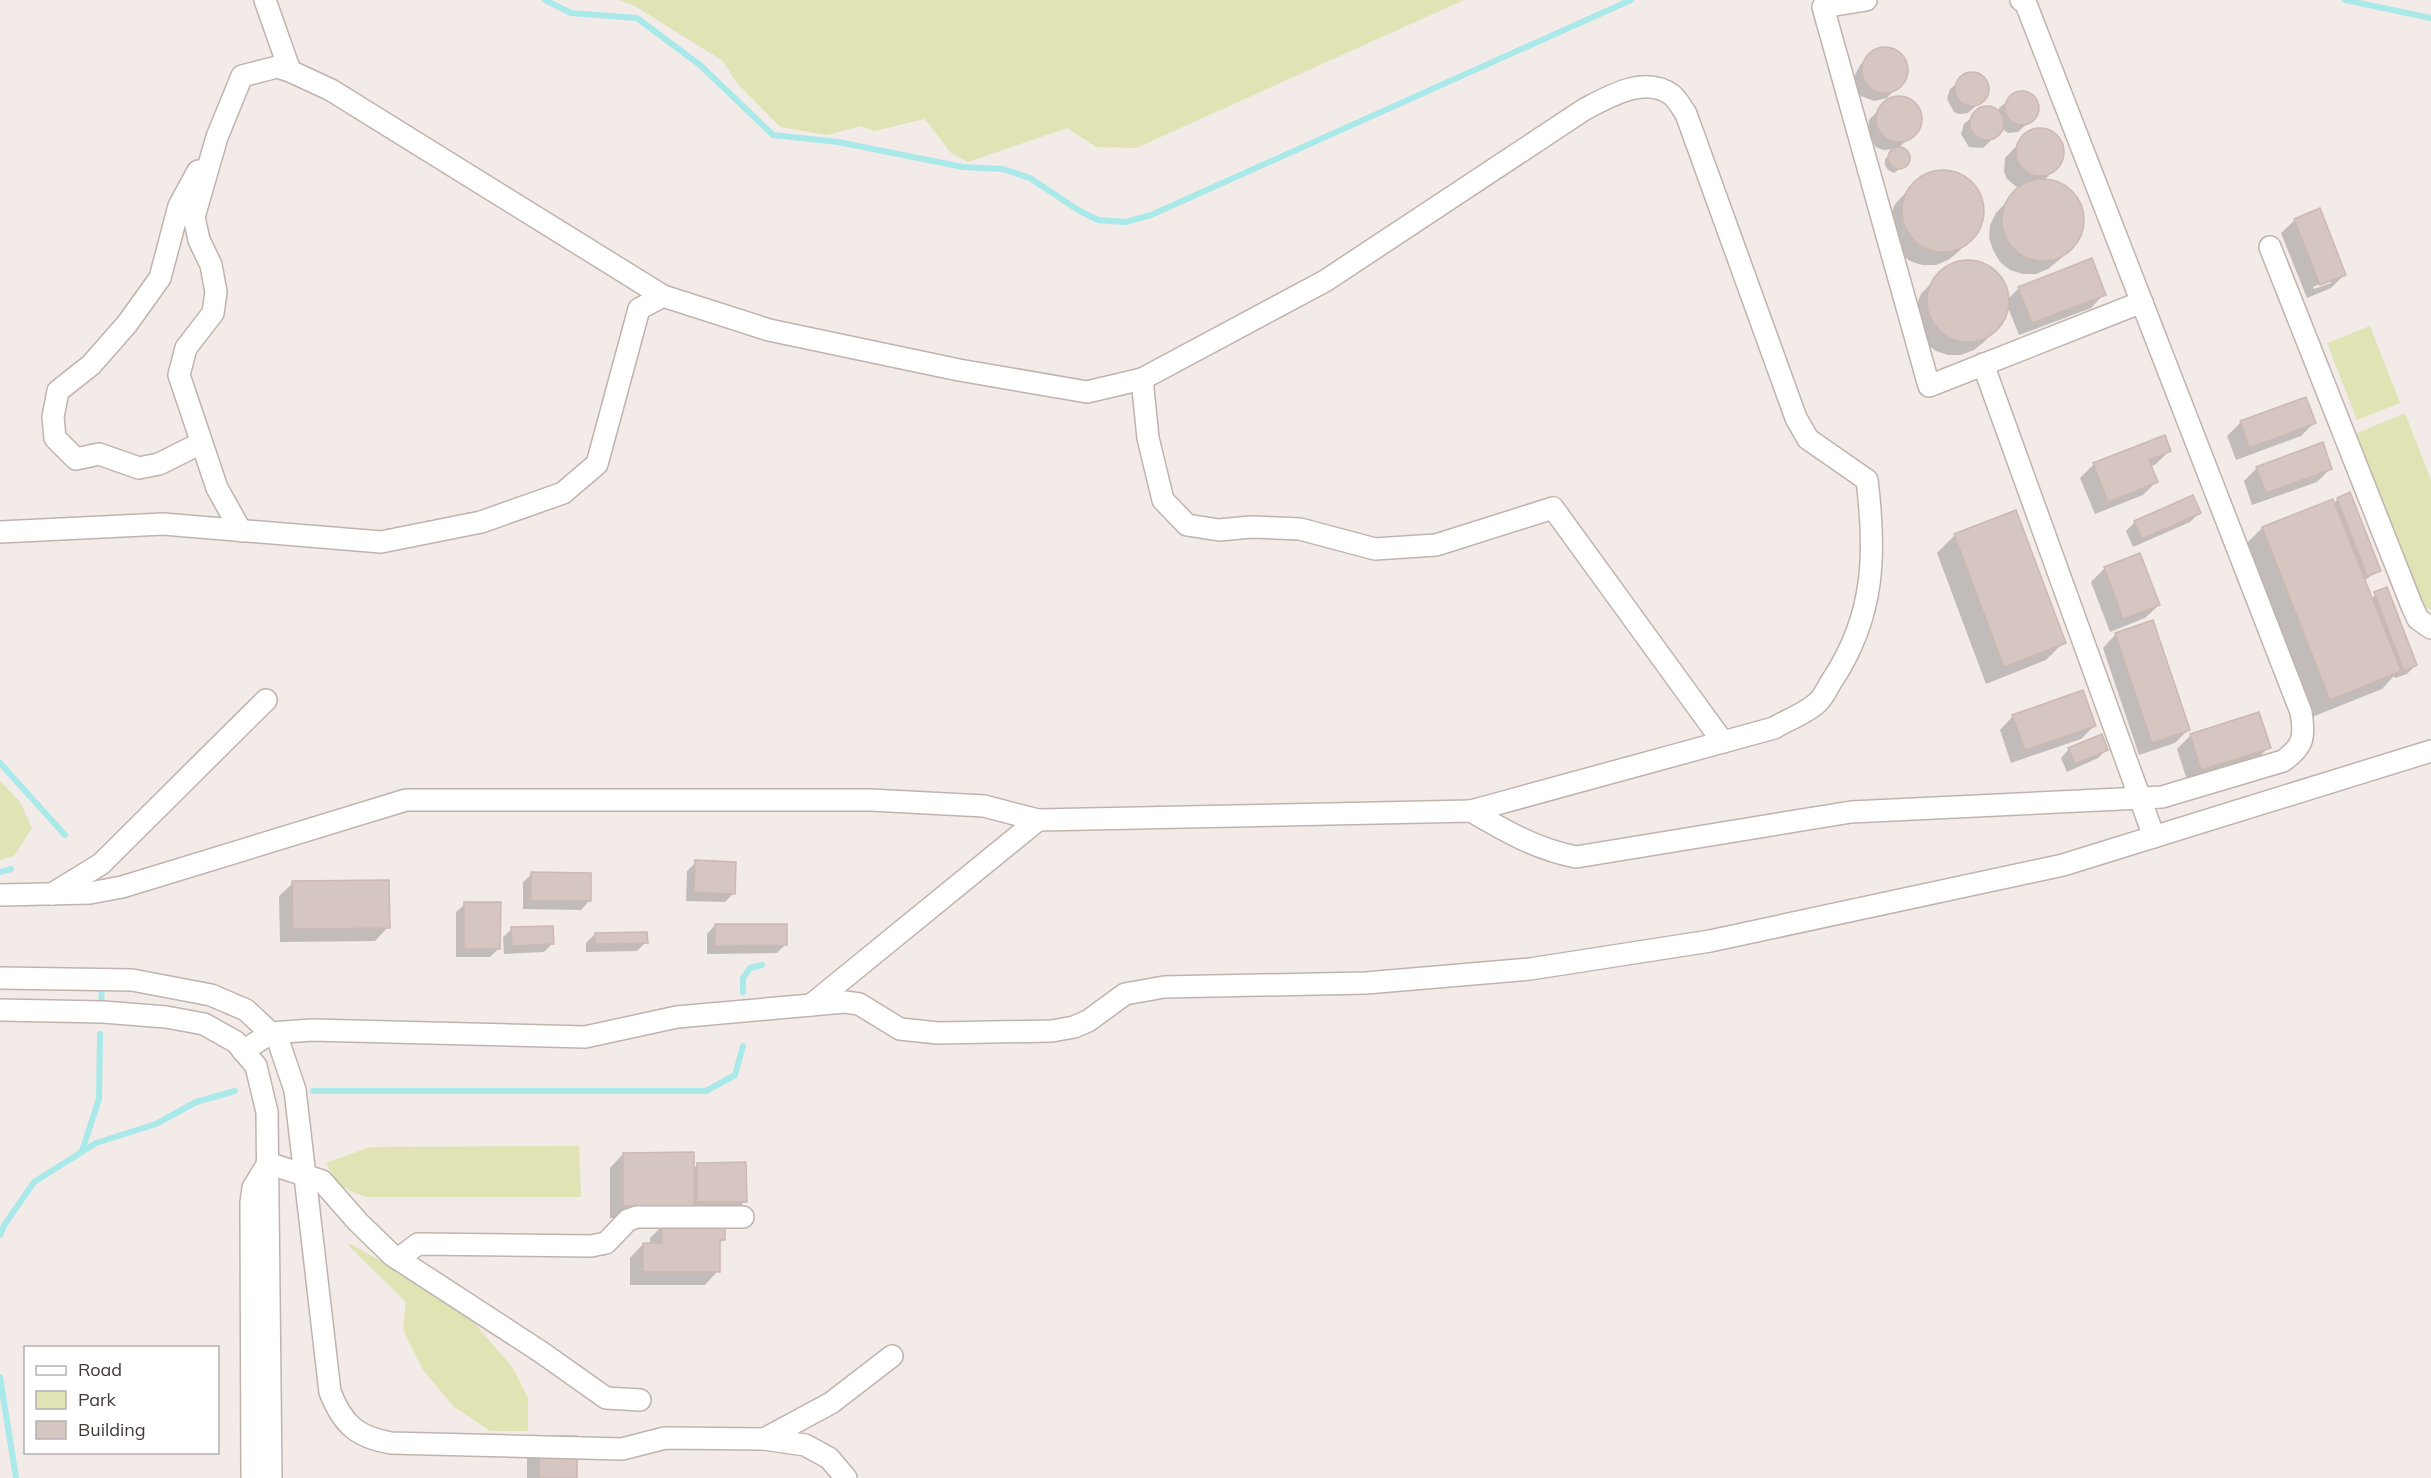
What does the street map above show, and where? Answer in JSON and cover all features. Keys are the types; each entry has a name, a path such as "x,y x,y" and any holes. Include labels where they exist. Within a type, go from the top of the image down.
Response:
{"lane":[{"path":"265,0 290,70"},
{"path":"1866,0 1823,7 1929,386 2142,302"},
{"path":"1471,811 1519,840 1551,852 1576,857 1851,812 2162,797 2283,761 2298,750 2304,732 2301,712 2026,4 2021,0"},
{"path":"0,895 49,896 90,893 122,886 406,800 871,800 984,806 1038,820 1471,811 1774,728 1818,702 1842,665 1859,625 1871,579 1872,517 1867,480 1808,439 1796,418 1686,114 1673,95 1655,87 1641,87 1619,92 1586,109 1325,281 1142,379 1087,392 959,370 770,330 663,296 341,96 290,70 277,68 242,76 217,137 194,217 199,240 212,265 216,292 213,313 186,348 179,375 217,488 241,531"},
{"path":"201,443 159,464 139,468 99,454 76,459 55,438 53,417 58,391 91,365 127,324 160,278 179,206 217,137"},
{"path":"2270,247 2412,606 2418,619 2431,628"},
{"path":"0,532 163,524 381,542 481,522 563,493 597,464 639,309 663,296"},
{"path":"1983,364 2154,837"},
{"path":"1142,379 1148,438 1163,500 1187,525 1219,530 1251,527 1300,529 1375,549 1436,545 1553,508 1723,742"},
{"path":"49,896 101,864 266,700"},
{"path":"243,1051 271,1033 312,1030 585,1037 677,1017 845,1002 859,1004 900,1029 938,1033 1052,1031 1074,1027 1088,1021 1125,994 1164,987 1366,983 1530,969 1710,941 2063,865 2431,751"},
{"path":"808,1007 1038,820"},
{"path":"0,978 132,980 211,995 246,1010 278,1040 295,1090 330,1392 338,1412 350,1427 371,1439 391,1443 622,1449 665,1438 765,1438 805,1445 829,1458 846,1478"},
{"path":"0,1010 103,1012 166,1017 204,1024 236,1042 256,1066 267,1112 272,1478"},
{"path":"268,1163 322,1181 358,1222 398,1259 541,1352 606,1398 640,1400"},
{"path":"252,1478 250,1203 253,1188 268,1163"},
{"path":"398,1259 418,1244 591,1246 606,1242 628,1220 637,1217 743,1217"},
{"path":"765,1438 831,1403 892,1356"}],"green space":[{"path":"618,0 1464,0 1136,148 1096,147 1067,128 968,162 951,153 925,119 874,131 861,126 827,135 780,127 736,82 723,61 635,6"},
{"path":"2370,326 2400,403 2357,420 2327,343"},
{"path":"2405,413 2431,480 2431,610 2423,606 2416,590 2355,434"},
{"path":"0,781 20,802 32,828 14,856 0,860"},
{"path":"579,1146 581,1197 366,1197 342,1185 326,1163 370,1147"},
{"path":"347,1244 429,1287 462,1309 513,1368 528,1398 528,1431 490,1431 453,1406 423,1370 403,1329 406,1302"}],"building":[{"path":"1885,47 1901,54 1908,70 1901,86 1885,93 1869,86 1862,70 1869,54"},
{"path":"1972,72 1984,77 1989,89 1984,101 1972,106 1960,101 1955,89 1960,77"},
{"path":"2022,91 2034,96 2039,108 2034,120 2022,125 2010,120 2005,108 2010,96"},
{"path":"1899,96 1915,103 1922,119 1915,135 1899,142 1883,135 1876,119 1883,103"},
{"path":"1987,106 1999,111 2004,123 1999,135 1987,140 1975,135 1970,123 1975,111"},
{"path":"2035,128 2045,128 2060,138 2064,152 2063,161 2054,172 2045,176 2035,176 2020,166 2016,157 2016,147 2026,132"},
{"path":"1899,147 1907,150 1910,158 1907,166 1899,169 1891,166 1888,158 1891,150"},
{"path":"1943,170 1959,173 1972,182 1981,195 1984,211 1981,227 1972,240 1959,249 1943,252 1927,249 1914,240 1905,227 1902,211 1905,195 1914,182 1927,173"},
{"path":"2043,179 2059,182 2072,191 2081,204 2084,220 2081,236 2072,249 2059,258 2043,261 2027,258 2014,249 2005,236 2002,220 2005,204 2014,191 2027,182"},
{"path":"2320,208 2346,275 2320,285 2294,219"},
{"path":"2092,258 2106,295 2032,323 2018,287"},
{"path":"1968,260 1984,263 1997,272 2006,285 2009,301 2006,317 1997,330 1984,339 1968,342 1952,339 1939,330 1930,317 1927,301 1930,285 1939,272 1952,263"},
{"path":"2306,397 2316,423 2249,448 2240,421"},
{"path":"2165,435 2171,451 2149,460 2158,482 2108,502 2093,463"},
{"path":"2323,442 2332,469 2266,493 2256,467"},
{"path":"2350,492 2381,571 2367,576 2337,498"},
{"path":"2193,495 2201,513 2142,539 2134,521"},
{"path":"2333,499 2401,671 2330,700 2262,527"},
{"path":"2016,510 2066,643 2004,667 1954,534"},
{"path":"2140,553 2160,605 2123,619 2104,567"},
{"path":"2387,587 2417,665 2404,671 2374,592"},
{"path":"2153,620 2190,730 2152,743 2115,633"},
{"path":"2083,690 2096,726 2025,750 2012,715"},
{"path":"2259,712 2271,748 2201,770 2190,734"},
{"path":"2102,734 2108,750 2075,764 2068,748"},
{"path":"695,860 736,862 735,894 694,892"},
{"path":"531,872 591,873 591,901 531,901"},
{"path":"389,880 390,928 293,929 292,881"},
{"path":"464,902 501,902 500,949 464,949"},
{"path":"715,924 787,924 787,945 715,946"},
{"path":"553,926 554,944 512,946 511,927"},
{"path":"647,932 648,943 595,944 595,933"},
{"path":"694,1152 694,1206 623,1206 623,1153"},
{"path":"746,1162 747,1202 697,1202 697,1163"},
{"path":"662,1223 725,1224 725,1240 720,1240 720,1272 643,1272 643,1243 662,1243"},
{"path":"540,1436 577,1436 577,1478 539,1478"}],"waterway":[{"path":"545,0 571,13 637,18 700,65 773,135 838,142 963,167 1003,169 1030,178 1078,210 1098,220 1125,222 1151,215 1631,0"},
{"path":"2345,0 2431,18"},
{"path":"0,763 65,835"},
{"path":"0,872 11,869"},
{"path":"743,992 743,978 750,968 762,965"},
{"path":"101,1005 102,987"},
{"path":"82,1151 99,1099 100,1034"},
{"path":"313,1091 706,1091 735,1075 743,1046"},
{"path":"0,1235 34,1182 96,1143 156,1124 196,1102 235,1091"},
{"path":"0,1377 16,1478"}]}
